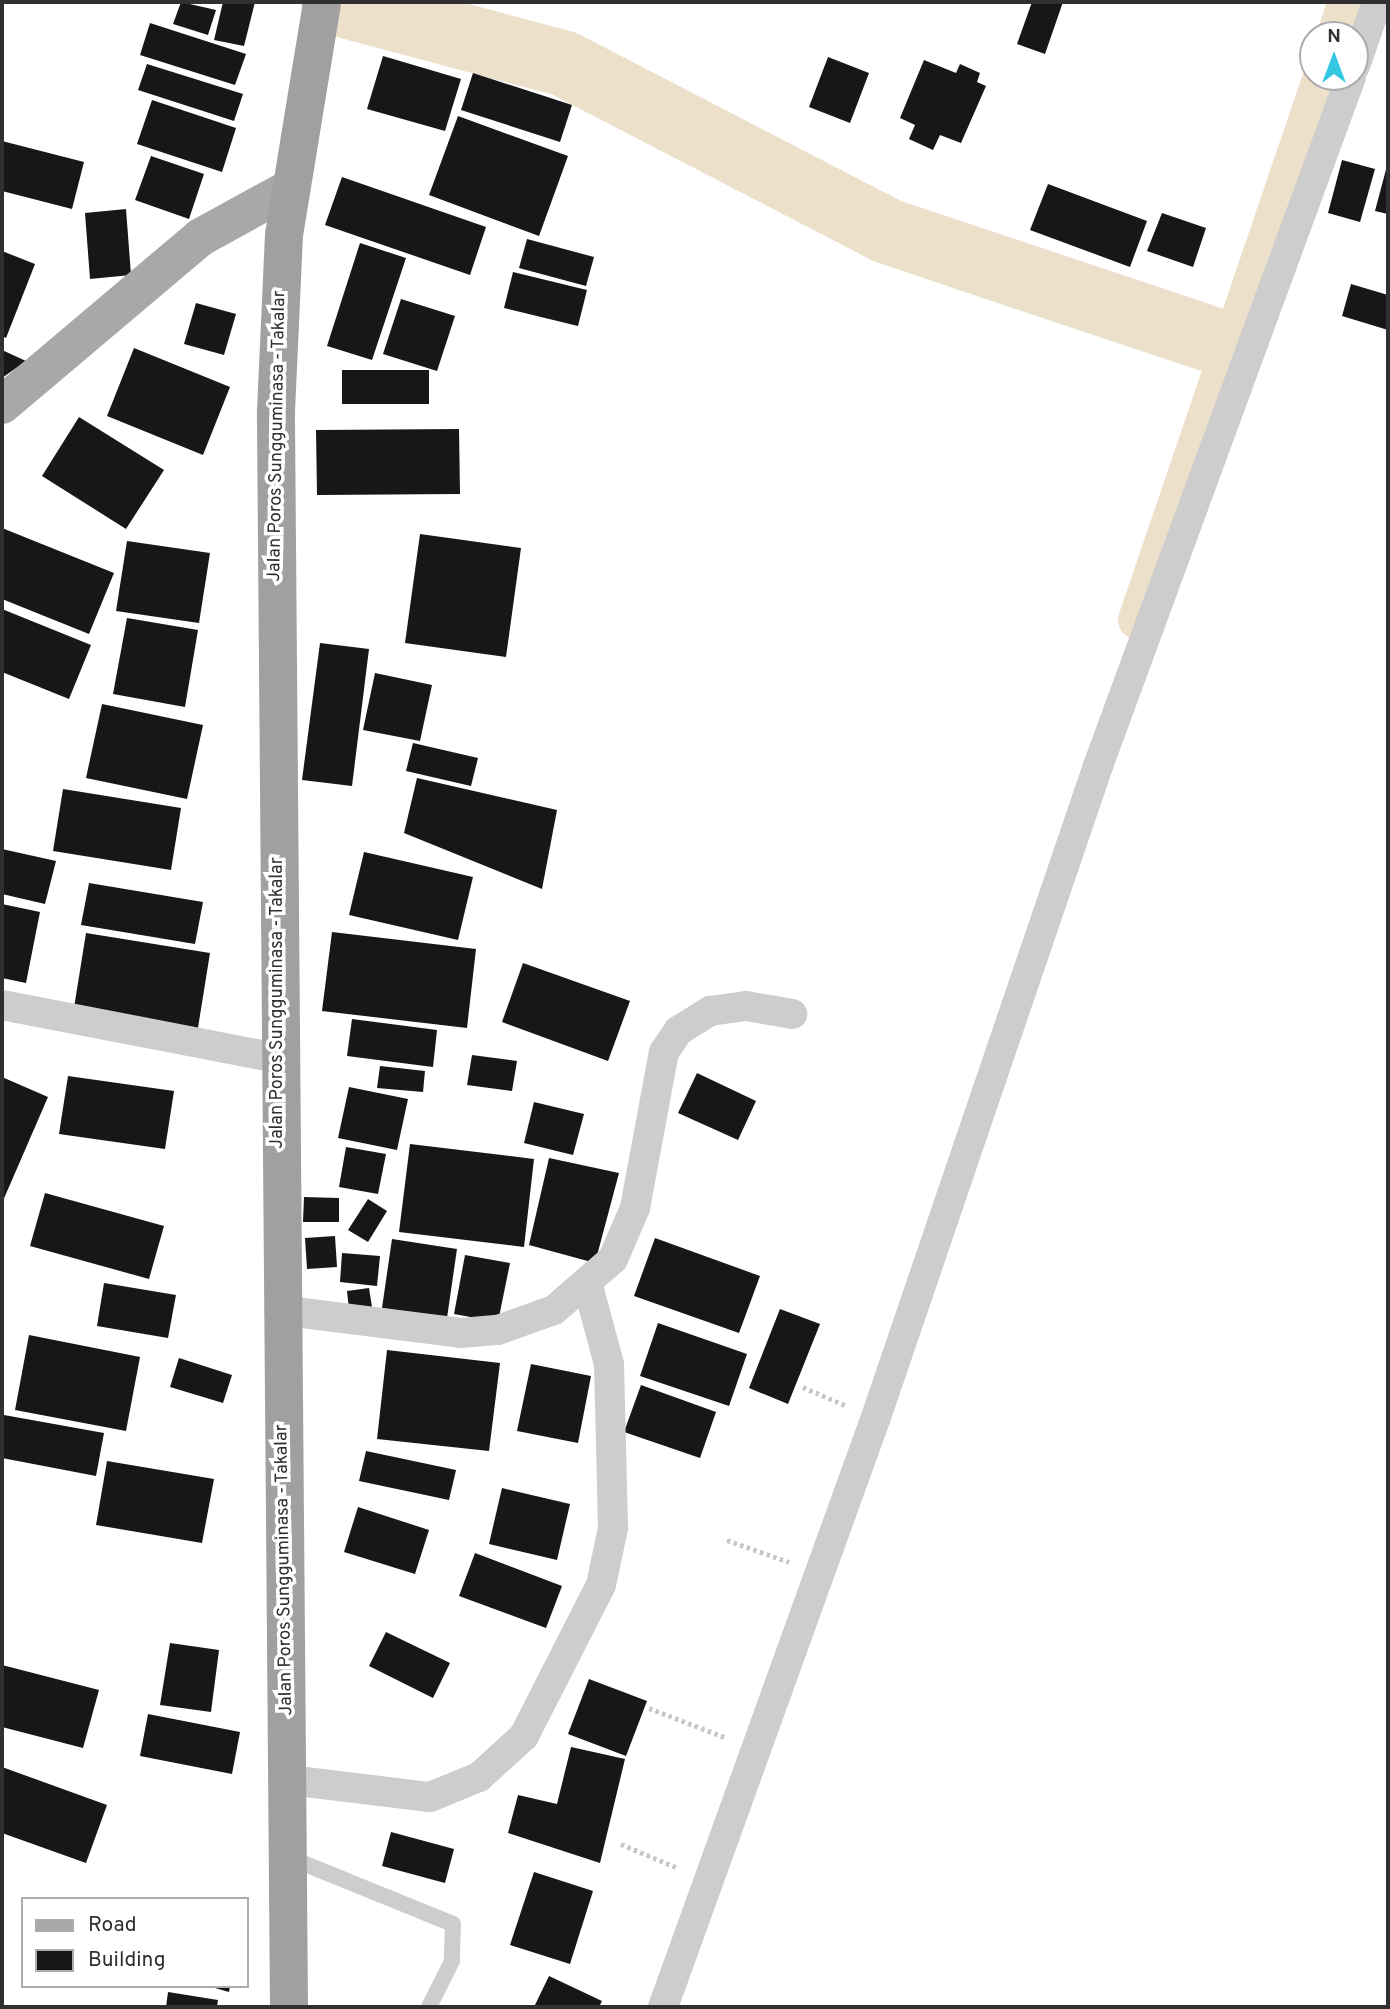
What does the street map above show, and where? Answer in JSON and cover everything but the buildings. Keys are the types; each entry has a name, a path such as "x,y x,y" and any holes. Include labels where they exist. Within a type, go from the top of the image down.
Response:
{"highway":[{"name":"Jalan Poros Sungguminasa - Takalar","path":"289,2007 289,1780 279,1310 276,411 278,291 290,188 321,5"}],"main road":[{"path":"2,405 201,237 290,188"}],"street":[{"path":"1369,25 1377,2"},
{"path":"663,2007 876,1417 1098,766 1346,91"},
{"path":"2,1005 278,1058"},
{"path":"279,1310 473,1332 554,1310 588,1286 613,1259 635,1208 664,1052 678,1031 710,1011 746,1006 792,1014"},
{"path":"289,1780 430,1797 479,1777 524,1735 601,1585 613,1528 609,1364 588,1286"}],"lane":[{"path":"288,1857 453,1924 452,1961 429,2007"}],"path":[{"path":"803,1387 861,1412"},
{"path":"727,1540 758,1552"},
{"path":"649,1708 741,1744"},
{"path":"621,1844 690,1873"}],"waterway":[{"path":"334,2 565,64 887,231 1230,346"},
{"path":"1341,21 1347,2"},
{"path":"1137,620 1317,91"}]}
